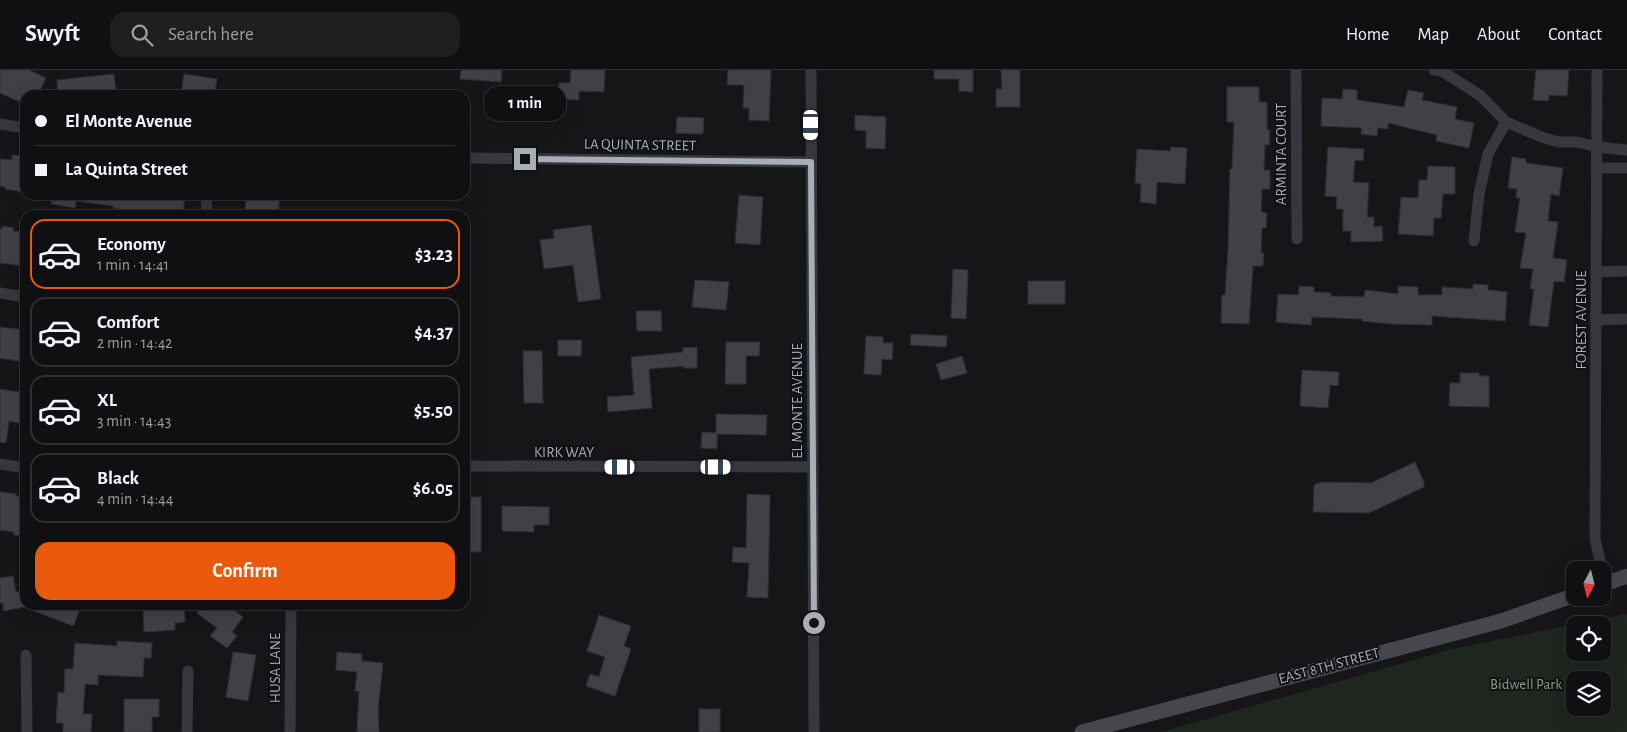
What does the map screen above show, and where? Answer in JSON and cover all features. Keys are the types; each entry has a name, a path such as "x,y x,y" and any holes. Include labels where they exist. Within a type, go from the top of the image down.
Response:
{"street":[{"name":"EL MONTE AVENUE","path":"811,70 814,732"},
{"name":"ARMINTA COURT","path":"1296,70 1297,239"},
{"path":"1434,70 1442,71 1481,96 1506,122 1544,138 1559,142 1577,142 1597,148 1627,150"},
{"name":"FOREST AVENUE","path":"1597,70 1594,539 1599,561"},
{"path":"1474,241 1479,194 1488,154 1506,122"},
{"path":"0,124 20,127"},
{"name":"LA QUINTA STREET","path":"470,158 811,162"},
{"path":"1596,168 1627,168"},
{"path":"1596,272 1627,272"},
{"path":"0,293 20,296"},
{"path":"1596,320 1627,319"},
{"path":"0,464 20,467"},
{"name":"KIRK WAY","path":"470,466 813,467"},
{"path":"1611,577 1627,576"},
{"name":"EAST 8TH STREET","path":"1082,732 1501,620 1566,598"},
{"name":"HUSA LANE","path":"290,732 291,610"},
{"path":"26,656 26,732"},
{"path":"187,732 188,670"}],"green space":[{"name":"Bidwell Park","path":"1627,614 1627,732 1161,732 1452,649 1566,626 1566,661 1611,661 1611,617"}],"building":[{"path":"0,70 29,70 46,78 40,90 20,90 20,102 0,93"},
{"path":"461,70 502,70 501,82 460,79"},
{"path":"571,70 605,70 604,92 579,91 579,100 558,99 559,83 570,83"},
{"path":"728,70 771,70 769,121 749,120 749,108 743,108 744,85 727,85"},
{"path":"934,70 973,70 973,92 959,91 959,79 934,79"},
{"path":"1001,70 1020,70 1020,107 996,107 996,89 1002,89"},
{"path":"1536,70 1569,70 1567,96 1549,95 1548,101 1533,100"},
{"path":"114,74 116,90 58,90 57,80"},
{"path":"184,74 217,79 215,90 182,90"},
{"path":"1227,87 1259,87 1259,102 1267,102 1267,130 1270,130 1269,145 1265,145 1264,170 1270,170 1270,189 1262,189 1261,212 1267,213 1266,228 1262,228 1261,253 1264,253 1263,266 1253,266 1249,324 1221,323 1222,295 1225,295 1228,251 1230,169 1232,169 1234,122 1227,122"},
{"path":"1343,89 1357,90 1357,100 1404,107 1408,90 1424,93 1422,100 1457,107 1455,119 1474,123 1469,148 1436,141 1437,135 1388,123 1388,129 1378,128 1377,136 1361,134 1362,128 1321,126 1322,98 1342,99"},
{"path":"855,115 886,117 885,149 866,148 866,131 855,130"},
{"path":"677,117 704,118 703,134 676,133"},
{"path":"1171,147 1187,148 1185,184 1157,182 1156,204 1140,202 1141,184 1135,183 1137,149 1170,151"},
{"path":"1328,147 1364,149 1363,161 1355,160 1353,182 1369,183 1367,217 1374,217 1374,227 1382,226 1383,241 1351,242 1351,231 1343,231 1343,209 1336,209 1337,197 1325,196"},
{"path":"12,155 20,156 20,192 5,189 5,187 0,186 0,159 12,160"},
{"path":"1512,157 1526,159 1526,163 1563,168 1559,196 1551,194 1548,221 1558,222 1553,258 1567,260 1564,282 1554,281 1548,327 1529,325 1534,289 1530,289 1533,269 1520,268 1526,233 1515,232 1520,198 1516,198 1517,189 1508,188"},
{"path":"1428,166 1455,167 1455,194 1443,194 1441,218 1434,218 1433,236 1398,234 1401,197 1418,198 1419,180 1427,180"},
{"path":"739,195 763,197 760,245 735,243"},
{"path":"52,200 184,200 184,210 126,210 113,208 113,206 76,201 75,208 51,204"},
{"path":"246,200 279,200 279,210 245,210"},
{"path":"591,225 601,299 578,302 573,265 544,269 540,240 554,238 553,230"},
{"path":"2,226 14,228 13,231 20,232 20,265 0,263 0,229 2,229"},
{"path":"953,269 968,270 966,319 951,318"},
{"path":"695,280 729,282 726,310 692,307"},
{"path":"1028,281 1065,281 1065,304 1028,304"},
{"path":"1473,284 1488,285 1488,290 1507,292 1505,321 1432,316 1432,325 1391,324 1362,321 1362,319 1312,317 1311,325 1276,322 1278,294 1298,295 1299,286 1314,287 1314,292 1331,293 1331,296 1364,297 1365,290 1398,294 1398,286 1418,287 1418,295 1442,295 1442,287 1473,289"},
{"path":"636,311 661,311 662,331 637,331"},
{"path":"0,327 20,329 20,361 0,358"},
{"path":"911,334 947,336 946,347 910,345"},
{"path":"866,336 883,337 883,343 893,343 892,360 882,359 881,375 864,374"},
{"path":"558,340 582,340 581,356 558,356"},
{"path":"726,342 760,342 759,356 746,356 746,384 725,384"},
{"path":"697,347 697,368 684,368 684,366 649,369 652,408 608,412 607,397 634,395 631,357 683,352 683,348"},
{"path":"523,351 542,351 543,403 524,403"},
{"path":"962,356 967,373 941,380 936,364"},
{"path":"1302,370 1339,372 1338,386 1330,385 1328,408 1300,406"},
{"path":"1460,373 1479,373 1479,376 1489,376 1489,407 1449,406 1450,383 1460,383"},
{"path":"0,389 20,392 20,423 9,421 6,443 0,442"},
{"path":"716,414 767,415 766,435 717,434 717,449 701,448 702,432 716,433"},
{"path":"1415,462 1424,482 1424,487 1369,513 1313,512 1314,485 1322,482 1371,483"},
{"path":"0,492 16,494 16,496 20,497 20,536 14,535 14,532 0,530"},
{"path":"747,494 770,495 768,598 747,597 749,563 732,562 733,547 746,548"},
{"path":"470,497 481,497 481,552 470,552"},
{"path":"502,506 549,507 549,525 534,525 534,532 502,531"},
{"path":"13,576 16,592 20,592 20,608 4,611 3,603 0,603 0,578"},
{"path":"32,610 80,610 73,626"},
{"path":"143,610 184,610 185,622 175,623 175,630 144,632"},
{"path":"199,610 234,610 243,617 232,632 237,636 227,648 210,636 217,628 197,613"},
{"path":"599,615 631,626 624,646 631,649 615,696 586,686 590,674 599,677 605,657 587,651"},
{"path":"117,641 152,643 151,658 144,658 143,677 98,675 98,685 85,684 83,714 92,714 91,732 63,732 63,723 56,723 58,692 64,693 65,669 73,669 75,643 117,646"},
{"path":"233,652 256,655 248,701 226,697"},
{"path":"337,652 362,654 362,661 383,663 378,709 379,732 357,732 359,691 355,691 357,672 336,670"},
{"path":"124,699 159,699 159,717 152,717 152,732 124,732"},
{"path":"699,709 720,709 720,732 699,732"}],"route":[{"path":"525,159 811,162 814,623"}]}
